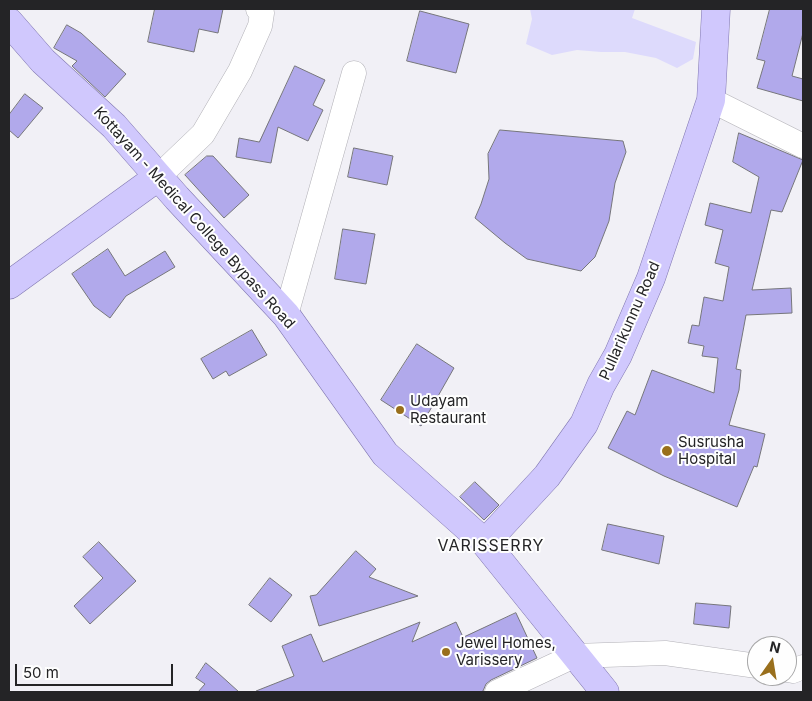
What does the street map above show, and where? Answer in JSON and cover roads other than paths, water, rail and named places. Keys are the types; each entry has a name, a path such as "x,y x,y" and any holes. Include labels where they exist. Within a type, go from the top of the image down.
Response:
{"main road":[{"name":"Pullarikunnu Road","path":"485,543 547,476 584,424 601,386 618,355 651,278 712,100 716,9"},
{"name":"Kottayam - Medical College Bypass Road","path":"9,22 43,61 114,126 158,177 286,316 385,454 485,543 574,656 605,692"},
{"path":"9,286 158,177"}],"street":[{"path":"158,177 203,134 240,71 260,26 262,12 258,9"},
{"path":"286,316 354,73"},
{"path":"712,100 803,146"},
{"path":"497,692 574,656 665,653 747,665"}],"place":[{"name":"Udayam Restaurant","path":"400,410"},
{"name":"Susrusha Hospital","path":"667,451"},
{"name":"Jewel Homes, Varissery","path":"446,652"}],"district":[{"name":"VARISSERRY","path":"491,546"}]}
